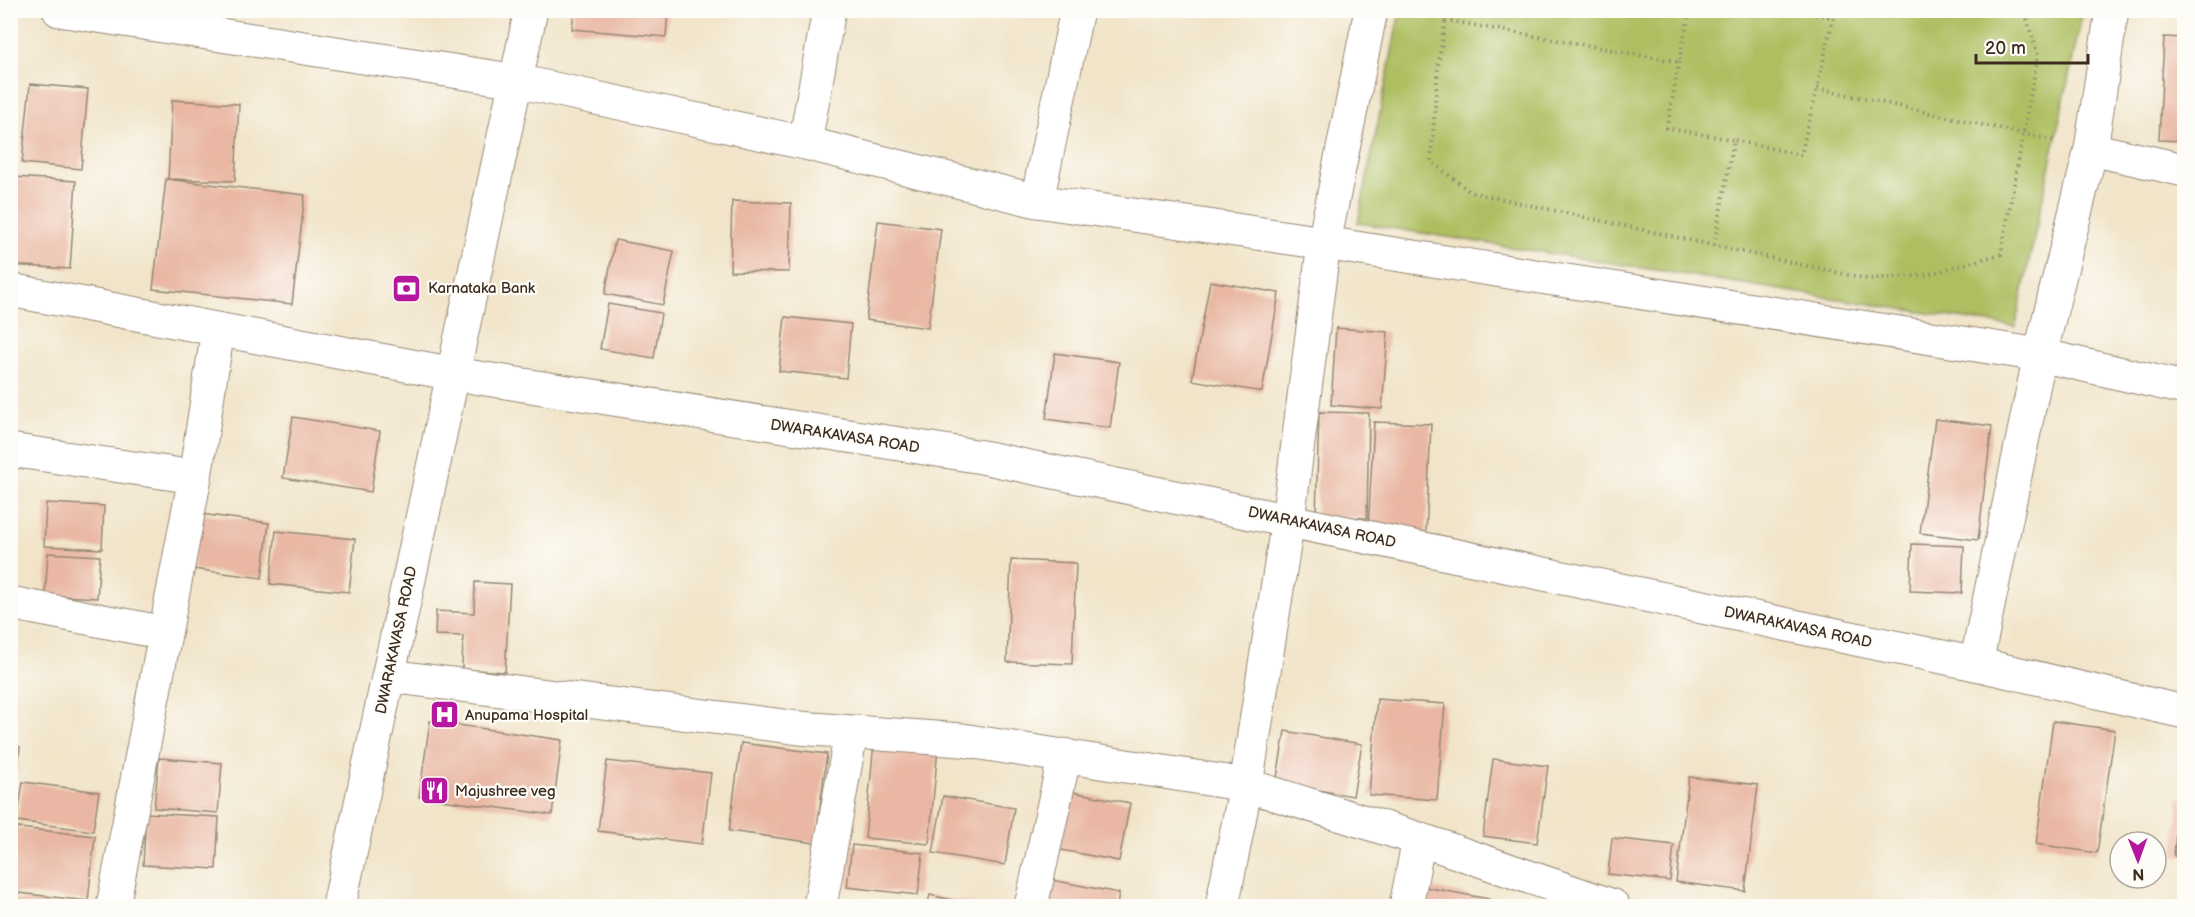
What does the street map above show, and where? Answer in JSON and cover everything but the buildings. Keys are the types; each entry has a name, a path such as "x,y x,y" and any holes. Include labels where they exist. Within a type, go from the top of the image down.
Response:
{"street":[{"path":"59,10 188,20 517,81 805,143 1037,201 1324,243 2040,355 2184,388"},
{"path":"454,374 531,10"},
{"path":"805,143 829,10"},
{"path":"1037,201 1077,10"},
{"path":"1222,906 1246,785 1288,520 1324,243 1371,10"},
{"path":"1976,664 2040,355 2091,149 2112,10"},
{"path":"2091,149 2184,170"},
{"name":"DWARAKAVASA ROAD","path":"10,290 454,374 982,457 1976,664 2184,711"},
{"path":"113,906 195,477 218,330"},
{"name":"DWARAKAVASA ROAD","path":"339,906 454,374"},
{"path":"10,450 195,477"},
{"path":"10,603 165,633"},
{"path":"389,676 850,733 962,740 1246,785 1419,839 1606,905"},
{"path":"820,906 850,733"},
{"path":"1031,906 1065,755"},
{"path":"1406,906 1419,839"}],"path":[{"path":"1447,10 1431,160 1470,192 1867,279 1926,275 2001,254 2038,55 2024,10"},
{"path":"1689,10 1667,128 1801,155 1833,18 1792,10"},
{"path":"1445,20 1680,62"},
{"path":"1817,88 2023,133"},
{"path":"1714,245 1734,140"}],"green space":[{"path":"1400,11 2083,11 2015,327 1358,223"}],"place":[{"name":"Karnataka Bank","path":"407,288"},
{"name":"Anupama Hospital","path":"444,715"},
{"name":"Majushree veg","path":"434,791"}]}
